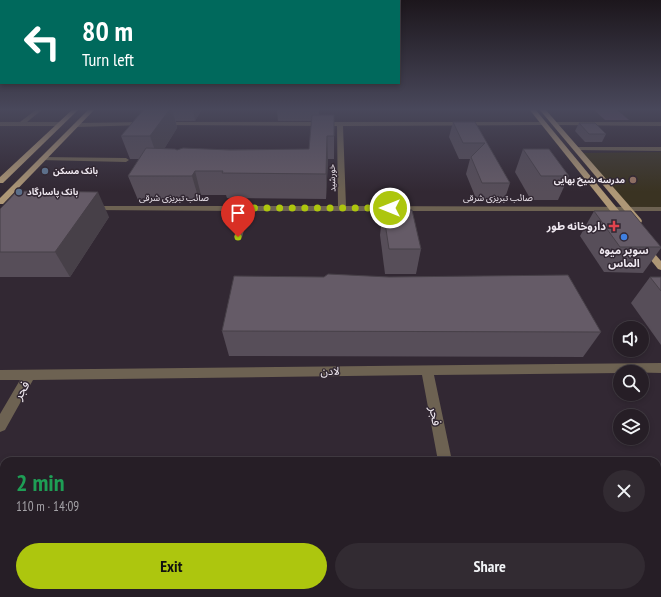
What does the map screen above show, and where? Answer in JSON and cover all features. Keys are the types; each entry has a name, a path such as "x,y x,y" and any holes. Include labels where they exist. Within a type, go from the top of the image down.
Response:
{"main road":[{"path":"0,181 46,137"},
{"path":"0,202 64,137"},
{"path":"555,137 629,228"},
{"path":"566,137 643,228"},
{"path":"643,245 661,267"}],"street":[{"name":"خورشید","path":"340,137 342,208"},
{"path":"576,149 661,150"},
{"path":"42,159 126,160"},
{"name":"صائب تبریزی شرقی","path":"88,208 661,209"},
{"path":"238,237 247,208"},
{"name":"لادن","path":"0,375 661,368"},
{"name":"فجر","path":"428,370 444,457"},
{"name":"فجر","path":"0,426 30,374"}],"shaded area":[{"name":"مدرسه شیخ بهایی","path":"661,152 661,207 627,207 582,153"}],"building":[{"path":"310,137 327,137 326,174 222,173 223,171 195,171 192,176 128,176 146,148 177,150 183,148 230,150 309,149"},
{"path":"460,137 484,137 510,183 482,183 471,157 485,143 463,143"},
{"path":"523,149 549,149 569,176 541,176"},
{"path":"17,191 98,192 55,252 0,252 0,209"},
{"path":"383,210 412,210 421,249 389,249"},
{"path":"594,211 631,211 661,247 620,247"},
{"path":"328,274 389,277 568,275 601,332 222,331 234,276 324,277"},
{"path":"650,277 661,277 661,291"}],"place":[{"name":"بانک مسکن","path":"45,171"},
{"name":"مدرسه شیخ بهایی","path":"633,180"},
{"name":"بانک پاسارگاد","path":"19,192"},
{"name":"داروخانه طور","path":"614,226"},
{"name":"سوپر میوه الماس","path":"624,237"}],"route":[{"path":"238,237 247,208 390,208"}]}
